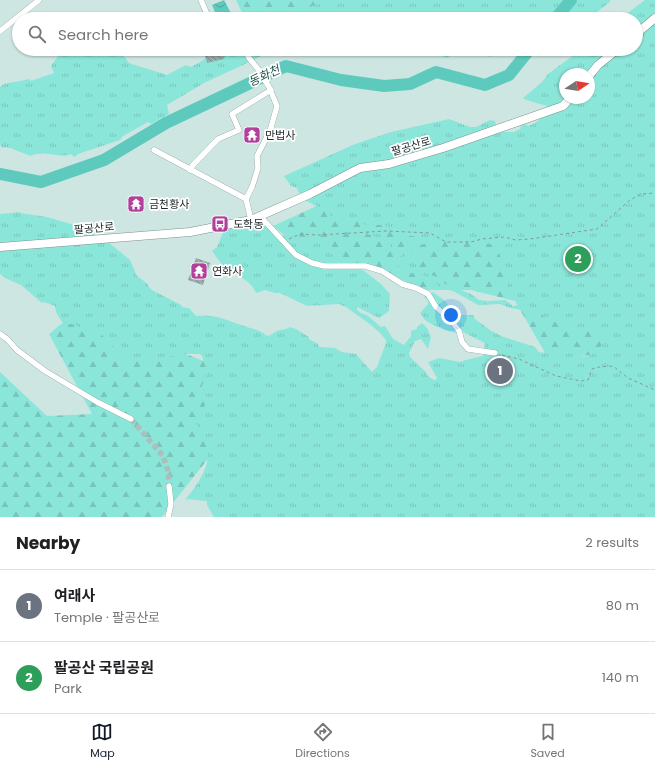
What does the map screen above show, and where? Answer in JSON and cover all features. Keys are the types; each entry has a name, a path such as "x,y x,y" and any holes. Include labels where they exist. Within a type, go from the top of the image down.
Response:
{"main road":[{"path":"643,28 655,18"},
{"path":"595,69 609,56"},
{"name":"팔공산로","path":"0,247 190,232 251,220 310,194 360,168 389,164 443,148 563,106 565,104"}],"street":[{"path":"24,12 39,0"},
{"path":"201,0 206,12"},
{"path":"0,31 12,21"},
{"path":"248,56 270,89 276,106 270,131 257,156 258,168 252,188 246,199 251,220"},
{"path":"190,170 218,139 239,130 232,114 270,89"},
{"path":"154,150 246,199"},
{"path":"260,216 296,255 324,266 365,266 382,271 402,284 416,288 428,294 436,307 451,320 459,331 462,342 468,349 495,354"},
{"path":"0,334 17,350 45,371 97,402 131,419"},
{"path":"168,517 171,504 169,486"}],"path":[{"path":"283,242 300,234 318,235 386,231 430,233 446,242 471,242 482,239 504,237 516,240 530,239 597,229 630,200 641,194 655,193"},
{"path":"495,354 519,359 556,376 581,381 588,380 592,369 613,366 628,378 655,390"}],"green space":[{"path":"236,0 593,0 472,12 242,12"},
{"path":"326,0 610,0 610,2 597,12 299,12"},
{"path":"645,0 655,0 655,517 214,517 207,505 207,501 185,500 205,469 208,457 205,443 194,419 210,399 203,394 198,394 206,377 207,371 202,356 200,354 185,354 163,358 152,358 147,361 138,361 123,357 101,334 87,332 75,325 62,322 56,312 55,306 44,302 42,303 21,285 5,278 0,274 0,214 20,212 47,217 78,226 107,241 130,260 137,276 148,284 152,290 181,305 182,307 189,308 196,316 212,316 220,318 257,330 267,336 290,327 309,337 309,339 318,344 319,347 335,348 342,352 356,354 372,372 377,367 386,340 371,325 346,307 339,304 307,306 280,293 265,290 256,293 250,284 221,263 212,251 217,247 224,230 244,221 263,225 278,235 303,237 314,235 338,251 356,267 363,270 381,284 390,294 389,311 379,318 357,307 357,310 367,315 381,327 385,326 393,339 404,345 411,336 411,331 417,329 417,327 422,323 427,328 431,337 428,349 421,339 415,341 409,353 410,357 432,379 436,380 437,378 428,362 439,358 460,362 483,356 485,343 463,332 459,327 458,333 455,333 435,326 424,319 420,313 428,304 428,301 424,297 433,292 444,300 457,315 473,315 475,319 501,336 535,347 539,352 546,353 550,348 575,349 579,356 584,357 600,351 603,332 568,328 534,312 510,308 500,304 478,305 455,292 439,286 431,281 429,277 415,273 402,273 390,249 391,244 367,234 369,232 381,234 397,249 395,255 399,258 403,254 403,249 409,250 417,255 416,270 429,273 429,275 435,276 445,284 471,294 479,300 505,300 513,306 522,304 511,295 509,291 506,280 506,268 501,262 501,257 491,244 479,242 480,236 476,239 435,240 418,246 414,236 407,236 401,229 380,225 360,224 356,220 332,217 328,212 304,199 300,195 297,188 291,186 284,176 355,144 391,132 449,119 470,127 476,127 490,120 495,121 498,132 514,132 525,124 528,126 538,121 544,113 547,106 523,98 542,82 548,74 572,56 643,56 643,12 629,12"},
{"path":"58,56 124,56 129,63 167,75 186,65 191,67 209,56 261,56 204,83 167,105 169,114 151,124 148,122 123,136 120,140 78,154 75,157 70,154 61,155 41,153 31,156 10,148 1,147 0,87 4,84 30,79 31,81 54,73 51,66"},
{"path":"460,182 655,341 551,363 515,301 471,290 428,290 408,283 390,273 370,268 319,262 273,226 362,185"},
{"path":"95,296 181,352 354,421 416,419 438,376 655,517 207,460 162,517 0,517 0,372 47,416 92,414 49,334"}],"water":[{"path":"224,0 230,12 215,12 212,5"}],"building":[{"path":"205,56 225,56 224,59 207,63"},
{"name":"연화사","path":"196,258 210,263 203,285 188,280"}],"waterway":[{"name":"동화천","path":"561,12 571,0"},
{"name":"동화천","path":"0,174 41,182 104,160 166,123 286,66 341,80 384,86 410,84 436,72 485,85 509,75 524,56"}],"tunnel":[{"path":"131,419 163,456 168,471 169,486"}],"place":[{"name":"만법사","path":"252,135"},
{"name":"금천황사","path":"136,204"},
{"name":"도학동","path":"220,224"},
{"name":"팔공산 국립공원","path":"578,259"},
{"name":"연화사","path":"199,271"},
{"name":"여래사","path":"500,371"}]}
